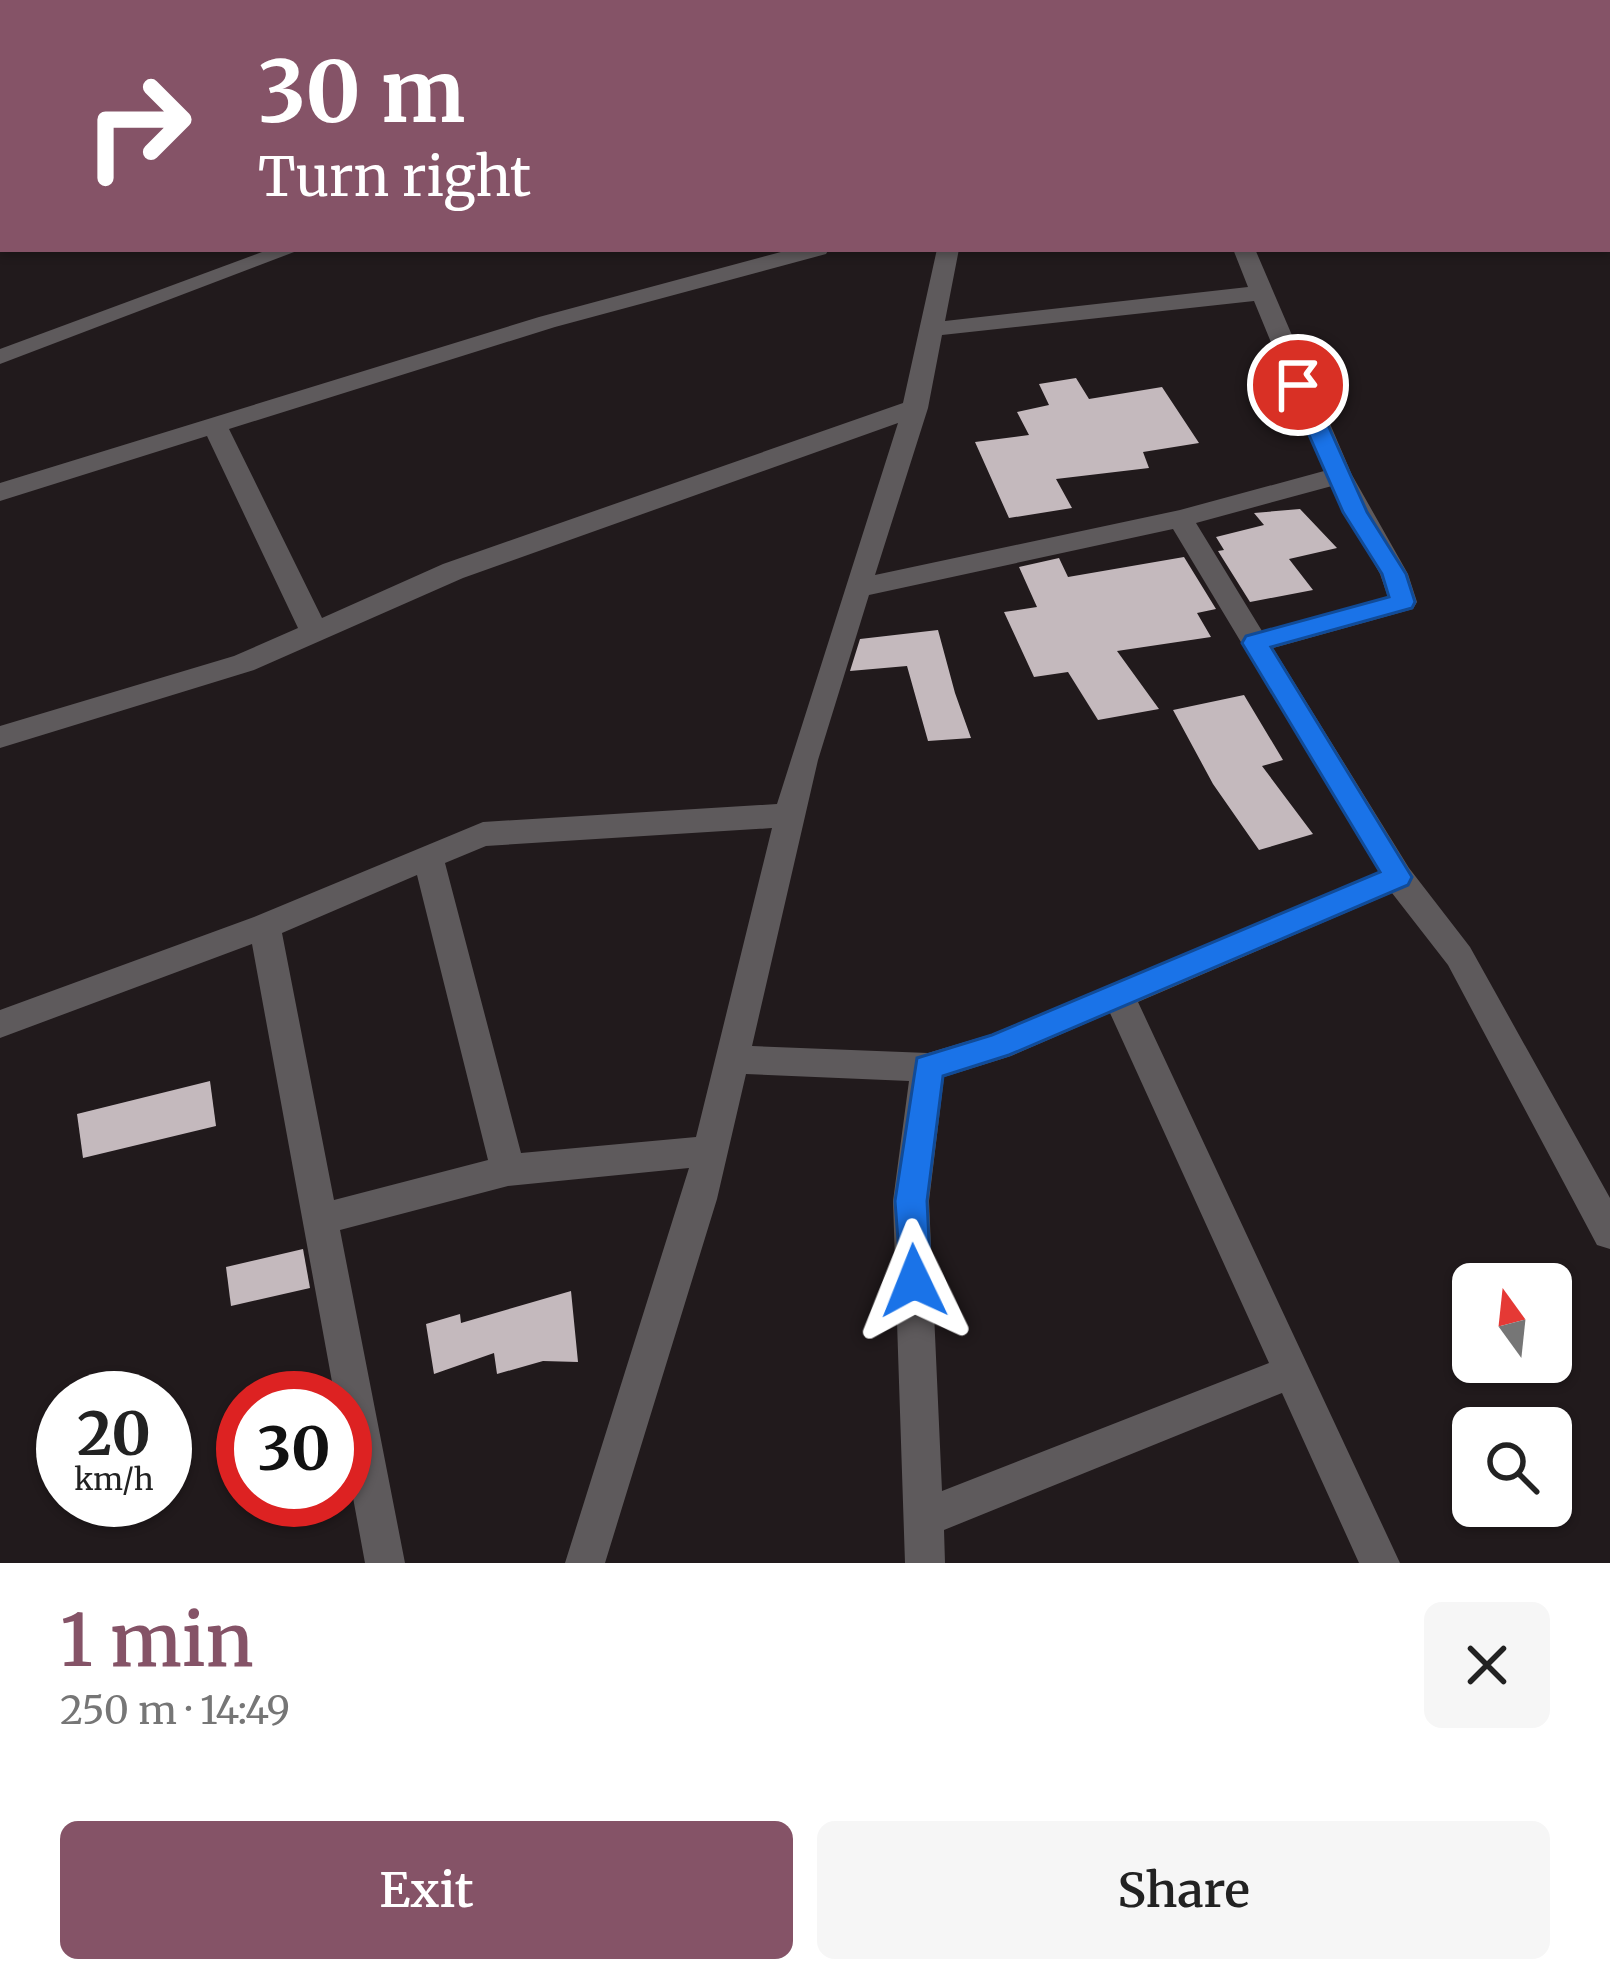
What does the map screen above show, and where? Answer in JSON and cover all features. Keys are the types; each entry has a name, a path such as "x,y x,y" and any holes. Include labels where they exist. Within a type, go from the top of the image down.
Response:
{"street":[{"path":"0,357 284,252"},
{"path":"0,492 547,322 807,252"},
{"path":"585,1563 710,1151 790,815 916,408 947,252"},
{"path":"1245,252 1339,476 1394,574 1403,602 1255,643"},
{"path":"934,329 1262,293"},
{"path":"0,737 244,663 453,571 916,408"},
{"path":"214,424 316,635"},
{"path":"859,588 1180,519 1339,476"},
{"path":"1180,519 1398,877 1459,956 1610,1233"},
{"path":"0,1024 266,926 483,834 790,815"},
{"path":"428,857 508,1170"},
{"path":"731,1059 928,1067 999,1046 1398,877"},
{"path":"266,926 385,1563"},
{"path":"1119,996 1380,1563"},
{"path":"925,1563 911,1201 928,1067"},
{"path":"322,1219 508,1170 710,1151"},
{"path":"923,1518 1293,1371"}],"building":[{"path":"1076,378 1089,399 1162,387 1199,443 1143,452 1149,468 1056,479 1072,508 1009,518 975,442 1029,435 1017,412 1049,405 1039,384"},
{"path":"1300,509 1337,548 1289,559 1313,590 1250,602 1218,551 1224,550 1216,537 1264,525 1254,513"},
{"path":"1184,557 1216,609 1197,613 1211,637 1117,651 1159,709 1098,720 1068,672 1034,677 1004,612 1037,607 1019,567 1059,558 1068,577"},
{"path":"938,630 971,738 928,741 907,666 850,671 860,639"},
{"path":"1244,695 1283,760 1262,766 1313,834 1259,850 1213,784 1173,710"},
{"path":"210,1081 216,1126 83,1158 77,1114"},
{"path":"303,1249 310,1288 231,1306 226,1267"},
{"path":"571,1291 578,1362 543,1361 497,1374 494,1353 434,1374 426,1324 460,1314 461,1323"}],"route":[{"path":"914,1281 911,1201 928,1067 999,1046 1398,877 1255,643 1403,602 1394,574 1355,512 1298,385"}]}
